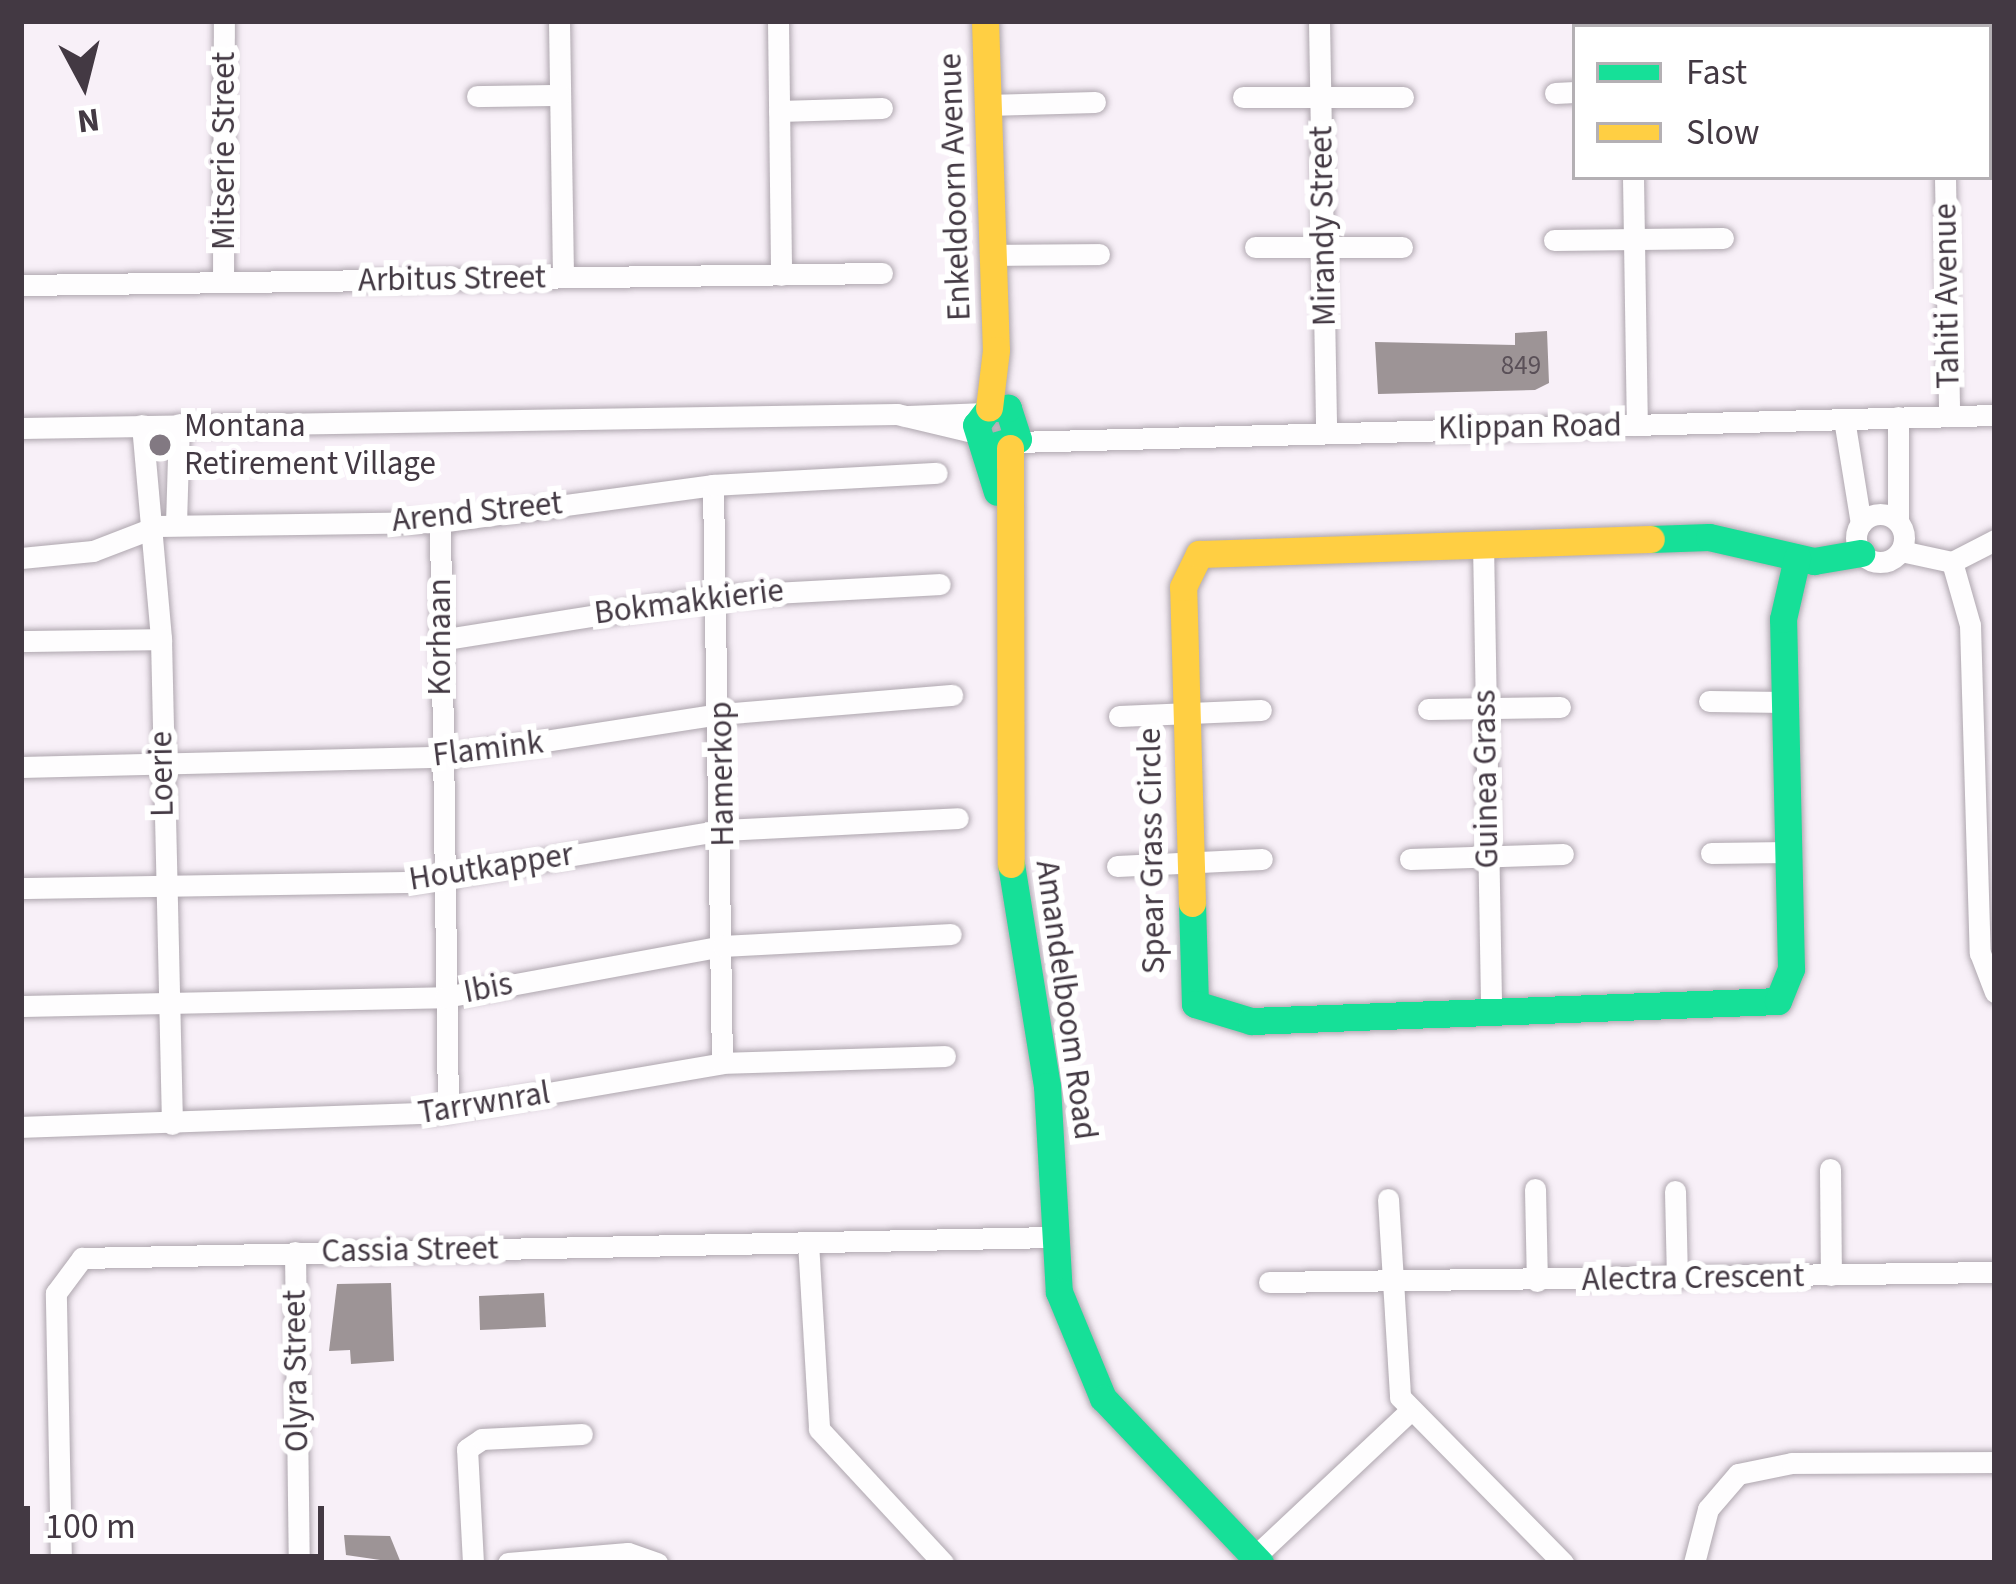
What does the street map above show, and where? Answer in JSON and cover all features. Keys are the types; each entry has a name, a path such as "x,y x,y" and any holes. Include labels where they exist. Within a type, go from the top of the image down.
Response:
{"street":[{"name":"Mitserie Street","path":"223,281 224,21"},
{"path":"559,21 562,277"},
{"path":"778,21 781,275"},
{"name":"Enkeldoorn Avenue","path":"985,21 998,428"},
{"name":"Mirandy Street","path":"1319,21 1326,430"},
{"path":"477,96 560,95"},
{"path":"1243,97 1402,97"},
{"path":"987,105 1095,101"},
{"path":"779,111 881,108"},
{"path":"1634,180 1637,425"},
{"name":"Tahiti Avenue","path":"1946,180 1949,416"},
{"path":"1554,240 1723,238"},
{"path":"1256,247 1402,247"},
{"path":"992,255 1100,254"},
{"name":"Arbitus Street","path":"21,286 882,272"},
{"name":"Klippan Road","path":"21,428 904,416 1065,434 1995,415"},
{"path":"1898,417 1901,551"},
{"path":"1844,419 1861,524 1861,554 1881,563 1901,551 1952,562 1995,541"},
{"path":"176,524 178,424"},
{"name":"Loerie","path":"142,425 161,639 172,1124"},
{"name":"Amandelboom Road","path":"998,428 1011,905 1047,1087 1054,1237 1069,1333 1102,1398 1254,1561"},
{"name":"Arend Street","path":"21,558 93,550 148,527 176,524 440,522 713,485 937,473"},
{"name":"Hamerkop","path":"713,485 724,830 722,1064"},
{"path":"1861,524 1875,514 1898,521"},
{"name":"Korhaan","path":"440,522 441,880 448,1112"},
{"name":"Spear Grass Circle","path":"1797,559 1784,602 1791,969 1778,1001 1251,1021 1203,1012 1190,986 1187,863 1184,587 1198,554 1709,537 1797,559 1861,554"},
{"name":"Guinea Grass","path":"1483,544 1491,1014"},
{"path":"1952,562 1967,602 1984,698 1986,849 1980,953 1995,992"},
{"name":"Bokmakkierie","path":"440,640 719,596 940,584"},
{"path":"21,641 161,639"},
{"name":"Flamink","path":"21,767 441,757 720,713 952,695"},
{"path":"1709,701 1785,701"},
{"path":"1428,709 1560,707"},
{"path":"1119,716 1262,710"},
{"name":"Houtkapper","path":"21,887 441,880 724,830 958,818"},
{"path":"1711,853 1788,852"},
{"path":"1410,859 1563,854"},
{"path":"1117,866 1262,859"},
{"name":"Ibis","path":"21,1006 445,997 723,946 951,934"},
{"name":"Tarrwnral","path":"21,1127 448,1112 722,1064 945,1057"},
{"path":"1831,1169 1831,1275"},
{"path":"1535,1189 1537,1281"},
{"path":"1675,1191 1677,1278"},
{"path":"1388,1198 1396,1382 1409,1412 1563,1563"},
{"name":"Cassia Street","path":"62,1563 56,1293 64,1272 107,1253 1054,1237"},
{"path":"808,1242 819,1430 943,1563"},
{"name":"Olyra Street","path":"295,1252 299,1563"},
{"name":"Alectra Crescent","path":"1270,1282 1391,1284 1995,1272"},
{"path":"1254,1561 1409,1412"},
{"path":"473,1563 470,1445 582,1434"},
{"path":"1694,1563 1708,1509 1738,1474 1792,1463 1995,1462"},
{"path":"508,1563 628,1553 657,1563"}],"building":[{"path":"1547,331 1549,383 1535,390 1378,394 1375,342 1515,345 1515,333"},
{"path":"391,1283 394,1361 351,1364 350,1350 329,1351 337,1284"},
{"path":"544,1293 546,1327 480,1330 479,1296"},
{"path":"344,1535 390,1536 401,1563 346,1555"}],"traffic: fast":[{"path":"986,448 1018,439 1008,408 989,408 976,425 997,492"},
{"path":"1651,539 1709,537 1814,561 1861,553"},
{"path":"1192,903 1195,1004 1251,1021 1778,1001 1791,969 1783,619 1797,558"},
{"path":"1011,864 1047,1086 1059,1292 1103,1398 1260,1563"}],"traffic: slow":[{"path":"985,21 996,350 989,408"},
{"path":"1010,448 1011,864"},
{"path":"1192,903 1183,587 1199,554 1651,539"}],"place":[{"name":"Montana Retirement Village","path":"160,445"}]}
